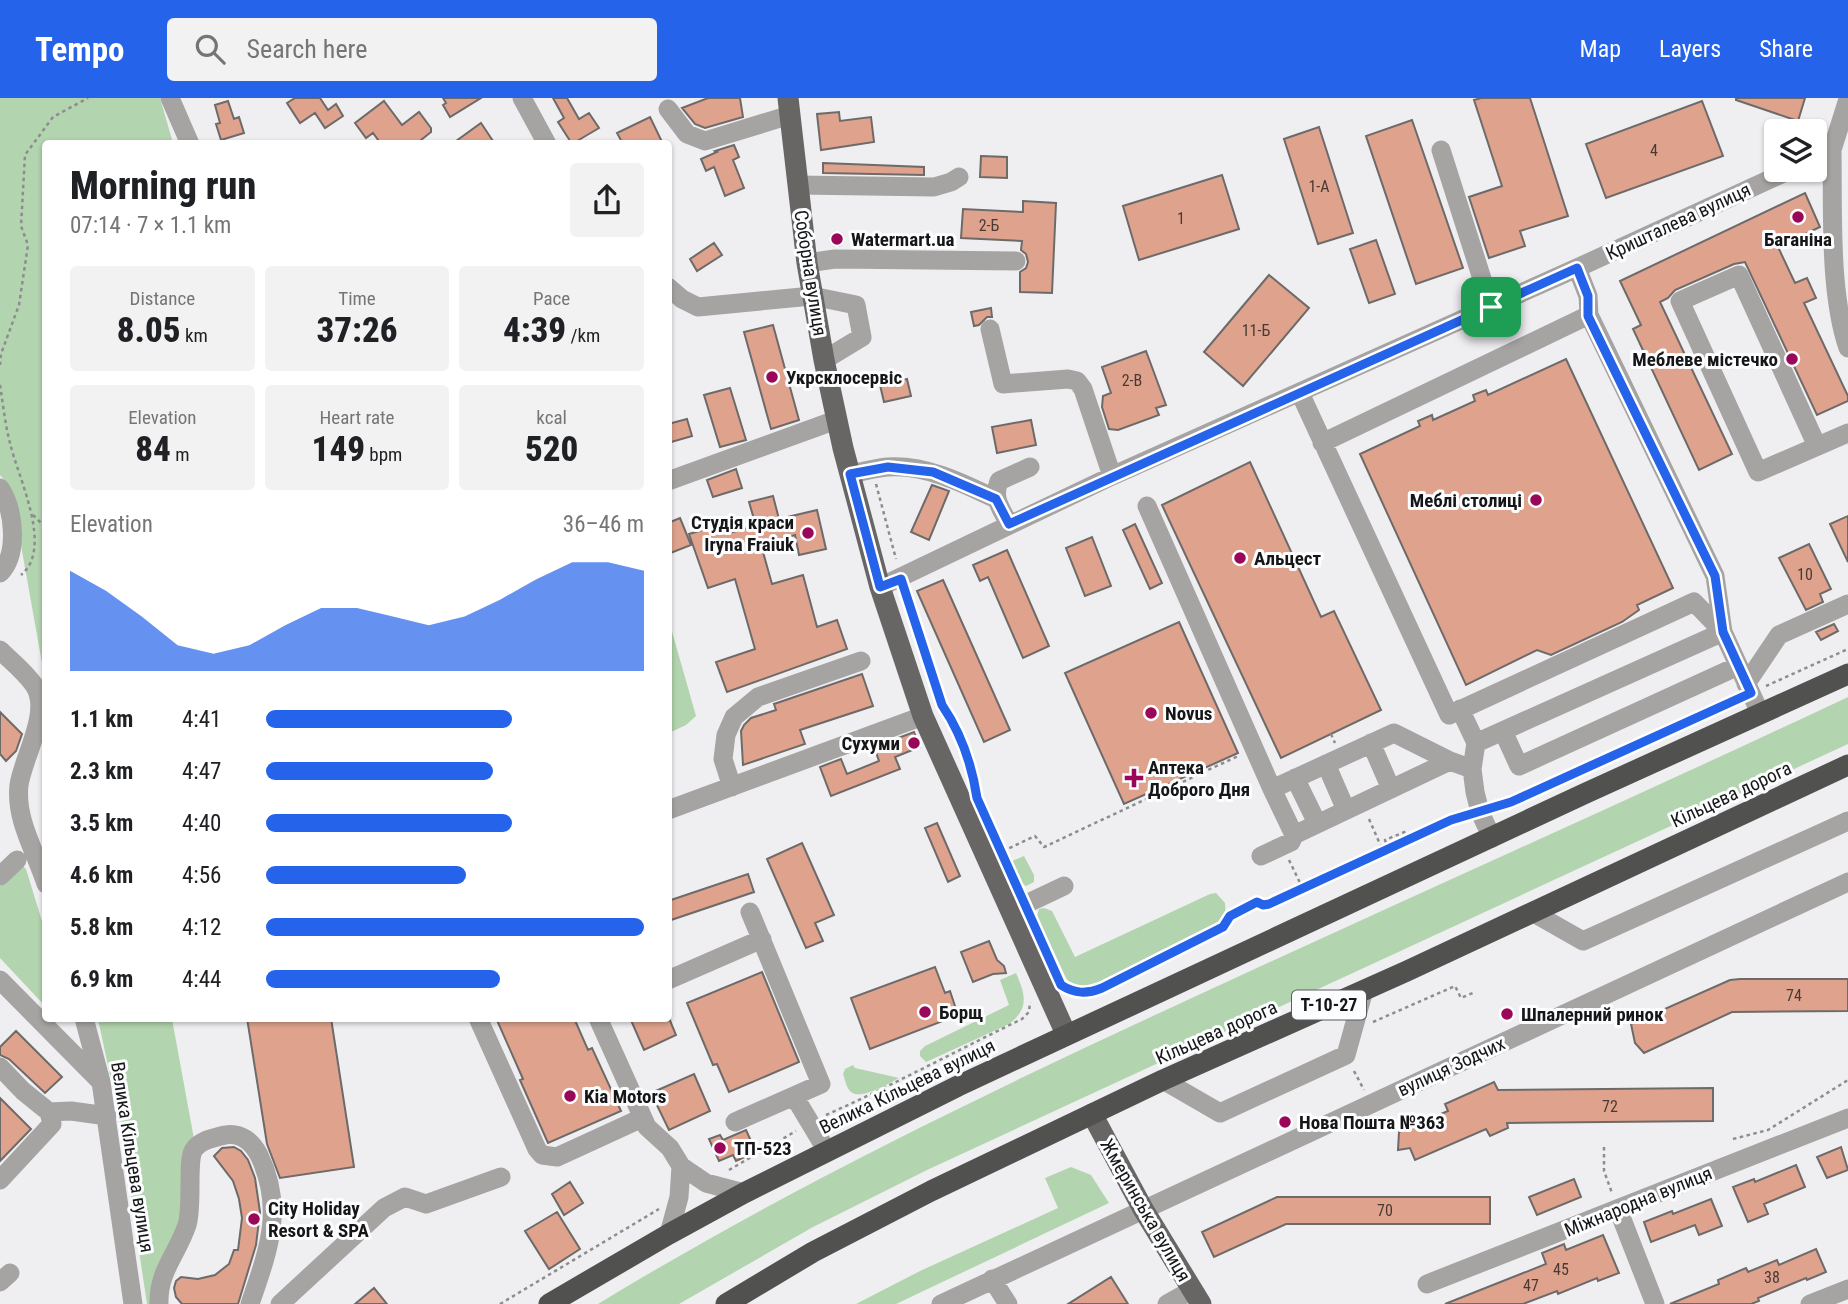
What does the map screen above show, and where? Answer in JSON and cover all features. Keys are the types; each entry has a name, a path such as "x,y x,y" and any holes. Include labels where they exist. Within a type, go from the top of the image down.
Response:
{"highway":[{"name":"Велика Кільцева вулиця","path":"549,1304 744,1193 1066,1034 1848,674"},
{"name":"Кільцева дорога","path":"726,1304 825,1246 931,1191 1164,1080 1848,765"}],"main road":[{"name":"Соборна вулиця","path":"789,106 807,263 824,360 836,420 880,587 923,716 1066,1034"},
{"name":"Жмеринська вулиця","path":"1092,1114 1143,1209 1197,1297"}],"street":[{"path":"170,98 188,140"},
{"path":"522,98 545,140"},
{"path":"1827,145 1848,99"},
{"path":"668,109 687,134 705,141 789,106"},
{"path":"1441,150 1491,307"},
{"path":"798,185 934,187 959,177"},
{"name":"Кришталева вулиця","path":"880,587 1112,476 1764,182"},
{"path":"1826,182 1840,313 1848,348"},
{"path":"807,263 835,259 1016,261"},
{"path":"1577,268 1588,296 1588,316 1715,576 1723,632 1760,713"},
{"path":"1817,446 1739,275 1680,301 1758,472 1848,433"},
{"path":"672,290 698,307 812,296 856,305 862,337 824,360"},
{"path":"1322,443 1588,316"},
{"path":"990,329 1003,384 1068,379 1077,381 1083,389 1112,476"},
{"path":"1300,393 1449,715 1694,602 1723,632"},
{"path":"672,480 836,420"},
{"path":"850,474 872,469 904,467 933,472 996,499"},
{"path":"1009,524 996,499 995,492 999,481 1030,467"},
{"path":"0,488 14,533 5,568 0,573"},
{"path":"1147,506 1272,789 1288,840"},
{"path":"1503,731 1519,766 1745,681 1779,635 1848,604"},
{"path":"1475,743 1723,632"},
{"path":"0,650 36,687 40,711 19,785 23,824 42,859"},
{"path":"732,787 723,759 726,735 734,717 758,697 861,661"},
{"path":"1460,709 1475,743 1472,769 1475,792 1480,812 1492,838"},
{"path":"672,809 923,716"},
{"path":"1272,789 1394,733 1472,769"},
{"path":"1370,743 1391,789"},
{"path":"1261,856 1317,824 1450,761"},
{"path":"1326,764 1346,810"},
{"path":"1295,778 1317,824"},
{"path":"1532,912 1583,941 1848,821"},
{"path":"0,876 17,860"},
{"name":"вулиця Зодчих","path":"941,1304 1848,882"},
{"path":"1011,911 1064,886"},
{"path":"735,1122 821,1084 750,912"},
{"path":"672,978 762,939"},
{"path":"0,980 101,1082"},
{"path":"1164,1080 1220,1113 1346,1055 1364,990"},
{"name":"Велика Кільцева вулиця","path":"85,1022 107,1116 133,1304"},
{"path":"480,1022 542,1155 557,1157 642,1118"},
{"path":"600,1022 647,1127 670,1148 681,1166 706,1183 744,1193"},
{"path":"0,1068 50,1112 71,1111 107,1116"},
{"path":"794,1096 827,1150"},
{"path":"0,1180 52,1124 50,1112"},
{"name":"Міжнародна вулиця","path":"1427,1284 1618,1209 1732,1148 1848,1118"},
{"path":"159,1304 159,1287 164,1270 181,1242 188,1220 193,1152 201,1142 229,1134 246,1139 255,1149 264,1166 273,1201 274,1220 267,1253 250,1304"},
{"path":"669,1234 679,1197 681,1166"},
{"path":"280,1304 384,1208 405,1197 426,1204 501,1177"},
{"path":"1618,1209 1655,1304"},
{"path":"992,1279 1008,1304"},
{"path":"1810,1304 1848,1289"},
{"path":"1167,1304 1197,1297"}],"path":[{"path":"0,365 1,354 19,306 28,245 21,226 25,155 53,117 88,98"},
{"path":"872,469 901,579 942,705 950,716 968,759 976,792"},
{"path":"706,1183 810,1122 899,1083 927,1065 1022,1019 1029,1012 1030,999 1061,985 1070,991 1082,992 1102,988 1223,927 1230,916 1257,902 1269,904 1451,820 1511,802 1745,681 1848,649"},
{"path":"1000,852 1035,836 1044,847 1241,755"},
{"path":"1388,849 1385,841 1407,831"},
{"path":"1288,840 1302,887"},
{"path":"1353,1030 1455,986 1461,998 1475,992"},
{"path":"1346,1055 1371,1103"},
{"path":"1732,1148 1768,1130 1848,1080"},
{"path":"1604,1147 1604,1171 1618,1209"},
{"path":"500,1304 679,1197"}],"green space":[{"path":"0,98 160,98 172,140 42,140 42,663 11,489 0,475"},
{"path":"672,632 696,716 686,725 672,732"},
{"path":"1848,697 1848,744 927,1170 813,1227 679,1304 598,1304 812,1183 1032,1073"},
{"path":"1024,856 1034,875 1034,882 1026,886 1018,880 1010,862"},
{"path":"21,864 26,869 42,921 42,1003 0,958 0,886"},
{"path":"1216,893 1225,903 1226,919 1103,985 1087,989 1074,986 1066,978 1037,916 1039,909 1052,911 1075,957"},
{"path":"1016,973 1024,1000 1016,1018 1009,1024 926,1062 920,1056 920,1051 925,1046 1009,1005 1000,980"},
{"path":"99,1022 173,1022 194,1139 186,1202 155,1304 147,1304 119,1117"},
{"path":"853,1065 855,1068 899,1078 867,1093 854,1094 843,1074 845,1069"},
{"path":"1071,1167 1091,1175 1109,1203 896,1304 856,1304 920,1271 1058,1208 1045,1178"}],"building":[{"path":"295,98 320,98 328,110 336,104 343,116 325,128 315,113 300,123 287,103"},
{"path":"443,98 481,98 450,117 443,105 446,103"},
{"path":"553,98 567,98 579,119 589,113 599,128 579,140 569,140 558,122 564,118"},
{"path":"708,98 740,98 743,117 705,128 695,124 682,108"},
{"path":"1530,98 1568,216 1520,231 1525,246 1489,258 1469,197 1502,186 1474,100"},
{"path":"1736,98 1805,98 1799,119"},
{"path":"228,101 234,119 239,117 244,133 221,140 216,124 220,123 215,105"},
{"path":"384,101 402,125 419,112 431,132 421,140 378,140 373,133 366,138 355,123"},
{"path":"1702,101 1723,156 1606,198 1586,144"},
{"path":"839,112 840,121 871,117 874,142 821,150 817,114"},
{"path":"650,117 661,140 621,140 617,133"},
{"path":"1412,120 1463,268 1416,284 1366,136"},
{"path":"481,123 492,140 458,140"},
{"path":"1319,127 1353,233 1318,244 1284,139"},
{"path":"734,145 739,157 733,160 744,188 725,196 714,167 706,171 701,159"},
{"path":"981,156 1007,157 1007,178 980,177"},
{"path":"823,163 924,167 924,175 823,173"},
{"path":"1222,175 1239,229 1139,260 1123,206"},
{"path":"1805,193 1820,227 1778,247 1795,283 1807,278 1816,298 1804,303 1848,401 1817,415 1745,262 1734,264 1675,290 1660,302 1732,454 1699,470 1633,329 1641,325 1620,281"},
{"path":"1023,201 1056,203 1052,293 1020,292 1020,272 1026,268 1028,262 1026,254 1021,250 1022,241 961,238 963,209 1023,212"},
{"name":"Watermart.ua","path":"837,232 842,234 842,244 837,246 832,244 830,239 832,234"},
{"path":"1376,240 1395,294 1369,303 1350,249"},
{"path":"714,243 722,255 697,271 690,259"},
{"path":"1269,275 1309,308 1243,386 1204,352"},
{"path":"991,308 992,317 987,317 974,326 971,312"},
{"name":"Укрсклосервіс","path":"773,325 799,420 771,429 744,332"},
{"path":"1146,351 1166,405 1156,408 1159,415 1118,430 1109,429 1102,407 1103,396 1111,393 1102,367"},
{"path":"1566,359 1673,588 1637,605 1639,610 1622,622 1551,655 1537,650 1466,685 1360,454 1420,426 1418,421 1432,415 1433,420 1475,401 1473,395 1486,390 1488,395"},
{"path":"907,379 911,396 884,402 880,385"},
{"path":"730,388 746,440 720,447 704,395"},
{"path":"687,419 692,436 672,442 672,423"},
{"path":"1031,420 1036,445 997,453 992,427"},
{"name":"Альцест","path":"1250,462 1321,617 1334,611 1381,710 1281,758 1162,505"},
{"path":"736,469 742,488 713,497 707,480"},
{"path":"932,485 949,491 929,540 911,532"},
{"path":"773,496 779,519 817,510 826,549 799,555 795,535 761,545 772,584 803,575 817,627 837,620 847,649 727,692 716,662 755,649 735,579 708,588 689,534 726,523 729,533 756,526 749,502"},
{"path":"1848,516 1848,562 1830,524"},
{"path":"680,518 691,545 672,552 672,521"},
{"path":"1135,524 1162,583 1150,589 1123,530"},
{"path":"1092,537 1111,586 1085,596 1066,548"},
{"path":"1809,544 1831,589 1820,594 1823,602 1806,610 1779,558"},
{"path":"1007,550 1049,646 1023,658 988,577 980,581 973,565"},
{"path":"943,580 1010,730 984,742 917,591"},
{"name":"Novus","path":"1179,622 1238,753 1124,804 1065,673"},
{"path":"1834,624 1838,631 1821,640 1816,632"},
{"path":"862,674 873,706 800,730 805,744 743,765 741,731 751,718 776,710 774,704"},
{"path":"0,712 22,734 16,751 6,761 0,754"},
{"path":"914,732 920,747 895,757 900,769 831,796 820,767 841,759 847,774 879,761 874,747"},
{"path":"937,823 960,876 948,882 925,828"},
{"path":"802,843 834,915 815,923 823,941 806,948 767,859"},
{"path":"748,874 754,892 672,920 672,900"},
{"path":"989,941 1006,973 993,974 973,982 961,952"},
{"path":"935,967 945,993 950,991 955,1006 953,1013 948,1019 870,1049 851,998"},
{"path":"762,972 799,1062 729,1092 717,1064 713,1065 687,1003"},
{"path":"1848,979 1848,1011 1732,1012 1644,1053 1635,1043 1631,1024 1730,980"},
{"path":"248,1022 332,1022 354,1167 280,1178 267,1144"},
{"name":"Kia Motors","path":"498,1022 576,1022 588,1050 592,1048 621,1111 548,1143 520,1080 523,1079"},
{"path":"632,1022 671,1022 676,1035 644,1050"},
{"path":"16,1031 62,1077 45,1093 9,1059 0,1055 0,1047"},
{"path":"694,1074 710,1111 669,1130 651,1093"},
{"path":"1494,1082 1498,1090 1713,1088 1713,1121 1507,1123 1508,1128 1490,1136 1486,1129 1415,1160 1410,1148 1398,1150 1399,1132 1448,1111 1445,1104"},
{"path":"0,1098 31,1129 0,1161"},
{"path":"746,1130 756,1152 736,1161 733,1155 719,1161 709,1139 720,1135 723,1140"},
{"name":"City Holiday Resort & SPA","path":"234,1147 248,1160 255,1178 260,1212 256,1245 238,1304 182,1304 176,1297 176,1281 181,1277 198,1279 215,1275 229,1264 234,1250 238,1250 242,1218 239,1199 233,1181 214,1156 222,1148"},
{"path":"1841,1147 1848,1170 1827,1178 1817,1157"},
{"path":"1796,1165 1805,1187 1764,1204 1768,1214 1748,1222 1733,1187 1754,1179 1755,1182"},
{"path":"1574,1179 1581,1197 1537,1215 1529,1197"},
{"path":"570,1182 583,1203 564,1215 552,1194"},
{"path":"1277,1197 1490,1197 1490,1224 1286,1224 1214,1257 1202,1232"},
{"path":"1711,1199 1722,1226 1699,1235 1695,1225 1651,1242 1644,1222"},
{"path":"557,1212 580,1249 549,1269 525,1231"},
{"path":"1603,1235 1619,1273 1523,1304 1445,1304 1546,1264 1542,1253 1564,1244 1566,1250"},
{"path":"1816,1249 1826,1272 1758,1298 1759,1301 1751,1304 1670,1304 1719,1284 1718,1280 1746,1268 1748,1272 1777,1260 1779,1265"},
{"path":"1111,1277 1128,1304 1068,1304"},
{"path":"374,1288 387,1304 355,1304"}],"place":[{"name":"Баганіна","path":"1798,217"},
{"name":"Watermart.ua","path":"837,239"},
{"name":"Меблеве містечко","path":"1792,359"},
{"name":"Укрсклосервіс","path":"772,377"},
{"name":"Меблі столиці","path":"1536,500"},
{"name":"Студія краси Iryna Fraiuk","path":"808,533"},
{"name":"Альцест","path":"1240,558"},
{"name":"Novus","path":"1151,713"},
{"name":"Сухуми","path":"914,743"},
{"name":"Аптека Доброго Дня","path":"1134,778"},
{"name":"Борщ","path":"925,1012"},
{"name":"Шпалерний ринок","path":"1507,1014"},
{"name":"Kia Motors","path":"570,1096"},
{"name":"Нова Пошта №363","path":"1285,1122"},
{"name":"ТП-523","path":"720,1148"},
{"name":"City Holiday Resort & SPA","path":"254,1219"}],"route":[{"path":"1577,268 1588,296 1588,316 1715,576 1723,632 1751,693 1511,802 1451,820 1269,904 1257,902 1230,916 1223,927 1102,988 1091,992 1070,991 1061,985 977,798 968,759 950,716 942,705 901,579 880,587 850,474 888,467 933,472 996,499 1009,524 1491,307 1577,268"}]}
